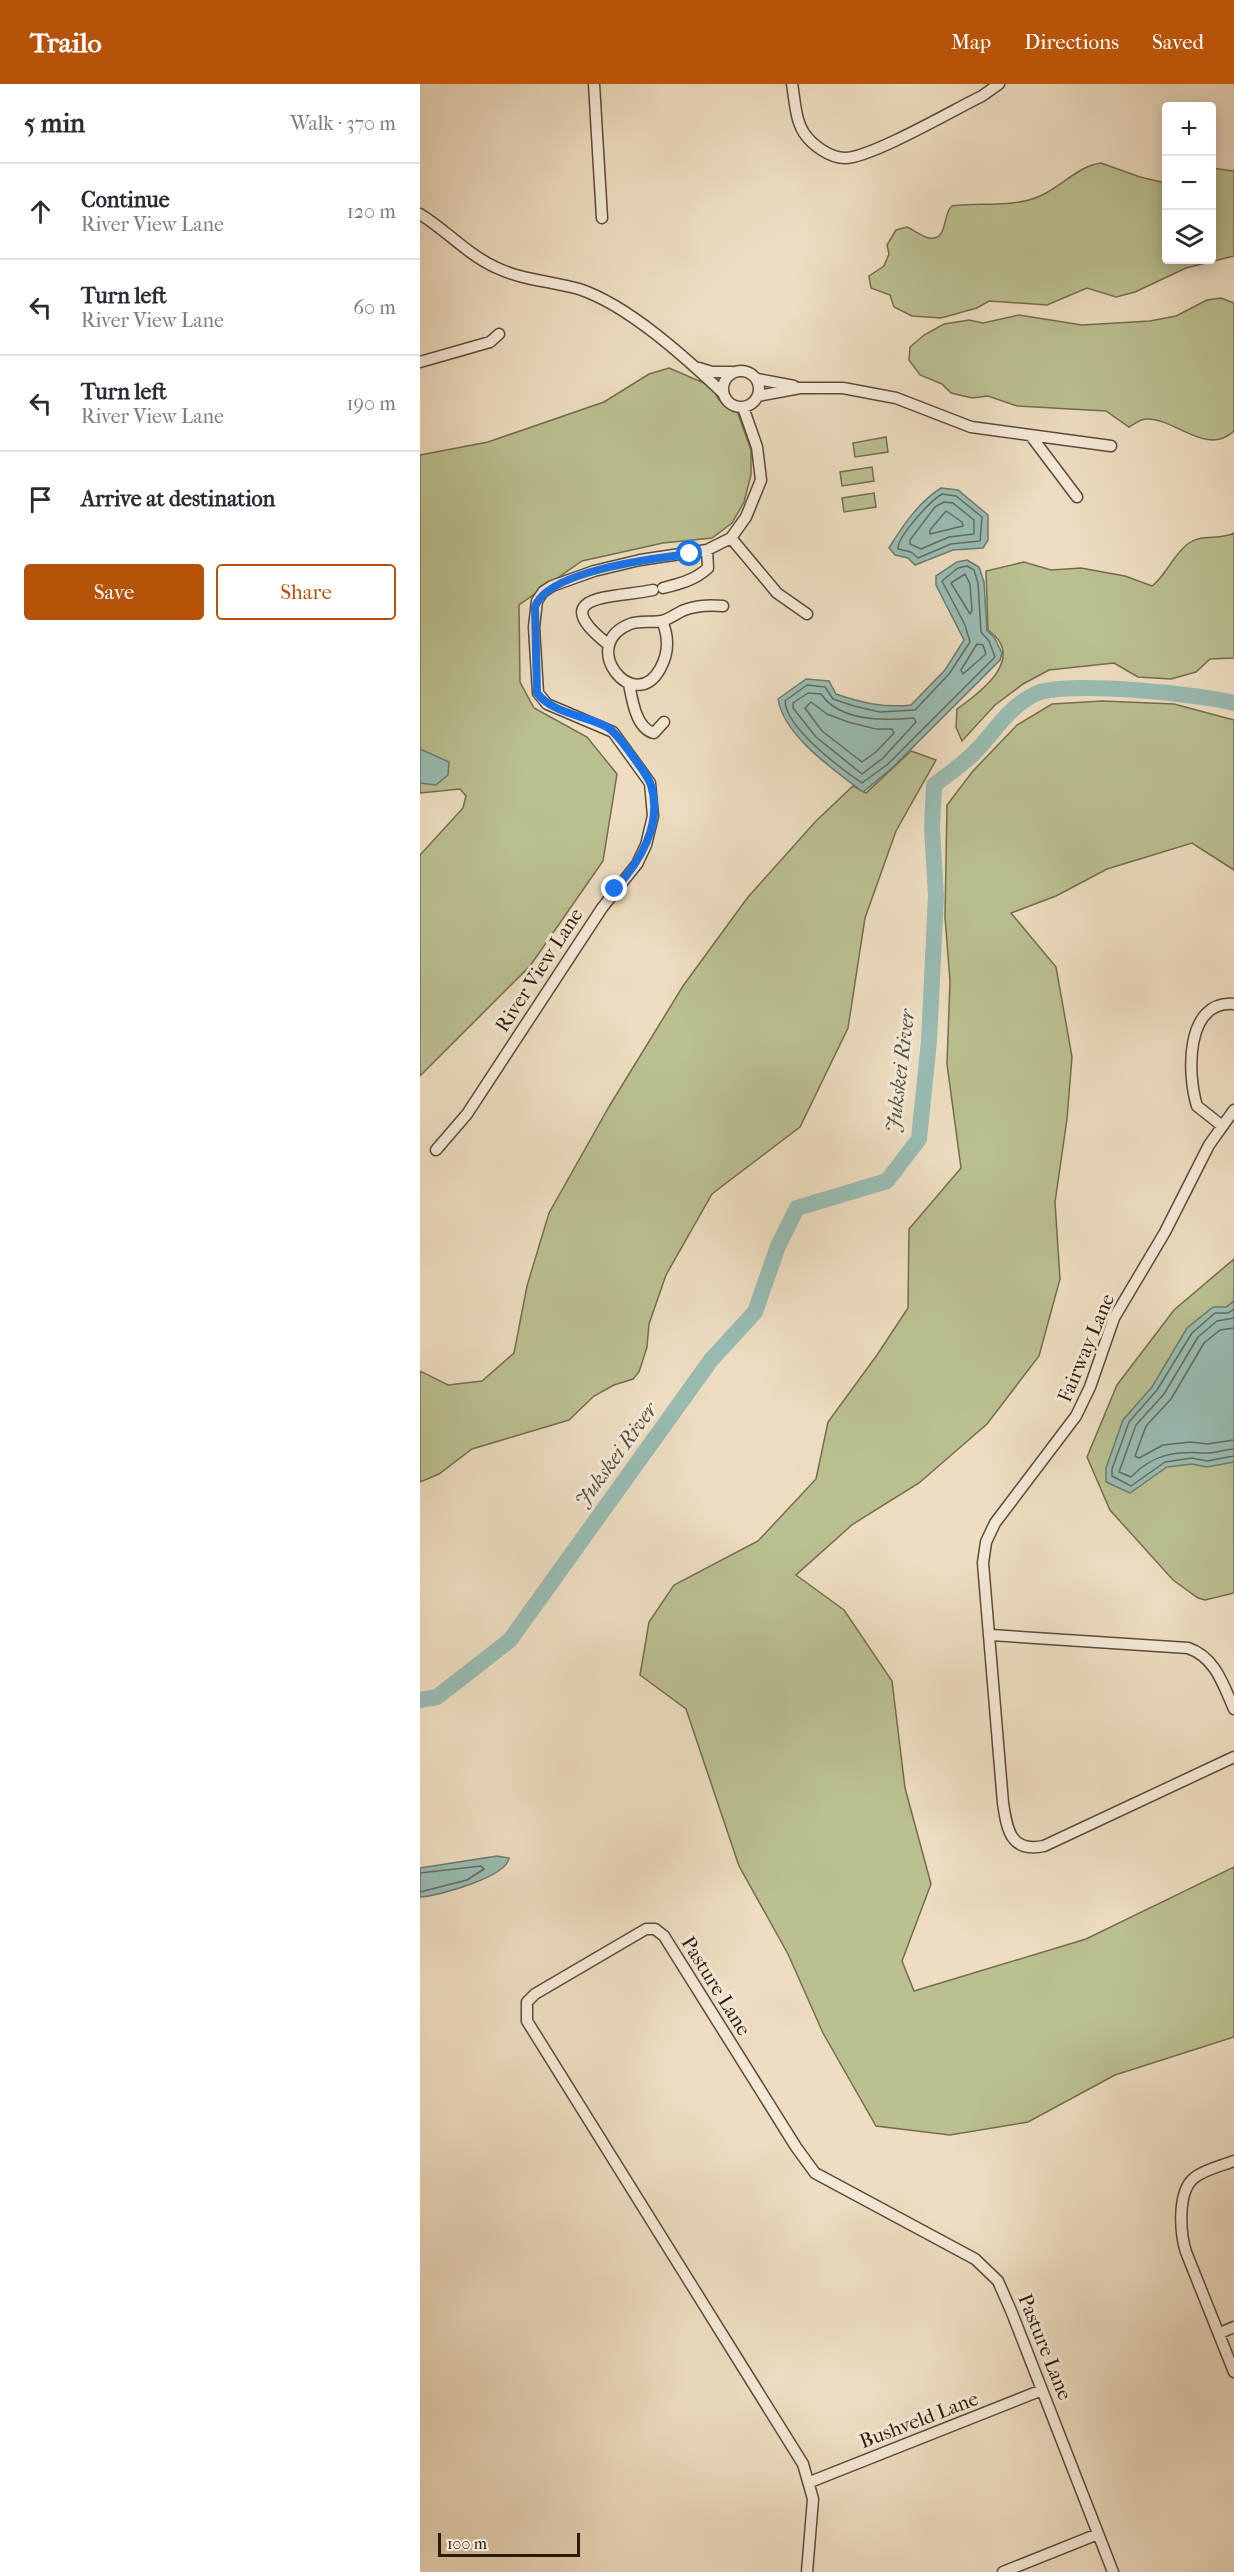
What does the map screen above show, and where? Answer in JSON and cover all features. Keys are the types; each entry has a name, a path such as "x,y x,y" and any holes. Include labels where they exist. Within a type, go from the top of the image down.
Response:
{"street":[{"path":"594,84 603,218"},
{"path":"792,84 798,119 803,132 820,148 843,159 869,152 992,86"},
{"path":"420,214 482,261 497,269 579,289 617,307 695,367 723,393 729,402 743,407 752,404 758,396 757,379"},
{"path":"420,362 490,342 499,334"},
{"path":"695,367 712,372 746,370 757,379 801,388"},
{"path":"723,393 723,385 732,372"},
{"path":"758,396 801,388 843,388 875,393 916,404 971,427 1111,446"},
{"name":"River View Lane","path":"436,1150 467,1114 602,908 637,864 646,846 651,825 653,806 650,783 619,738 608,728 548,704 537,693 534,627 537,601 543,592 552,586 605,568 707,550 731,538 746,517 761,480 757,447 743,407"},
{"path":"1031,436 1077,497"},
{"path":"731,538 777,593 807,614"},
{"path":"664,722 654,733 648,731 638,717 629,684 612,670 609,645 586,626 583,615 585,606 591,599 678,585 702,574 708,568 707,550"},
{"path":"609,645 630,624 662,621 690,608 723,606"},
{"path":"629,684 646,683 660,671 667,648 662,621"},
{"path":"1221,1125 1197,1106 1193,1047 1196,1032 1204,1014 1220,1005 1234,1004"},
{"name":"Fairway Lane","path":"1234,1110 1221,1125 1165,1232 1114,1318 1090,1387 1076,1416 999,1517 989,1535 983,1563 1006,1823 1010,1835 1023,1845 1036,1847 1052,1842 1234,1757"},
{"path":"991,1635 1188,1648 1206,1656 1214,1666 1234,1709"},
{"name":"Pasture Lane","path":"807,2572 813,2518 810,2482 799,2456 527,2021 525,2009 531,1996 639,1932 655,1929 664,1936 796,2147 815,2173 975,2259 993,2275 1004,2293 1113,2572"},
{"path":"1234,2161 1193,2178 1184,2196 1182,2231 1184,2248 1220,2332 1234,2372"},
{"path":"1220,2332 1234,2327"},
{"name":"Bushveld Lane","path":"810,2482 1042,2390"},
{"path":"1002,2572 1098,2534"}],"green space":[{"path":"1101,163 1162,182 1162,264 1202,264 1186,268 1135,292 1116,297 1087,288 1047,305 989,301 977,308 941,318 912,316 894,307 890,295 871,288 869,276 884,266 889,254 887,245 896,230 907,227 926,237 935,238 940,235 952,206 1030,200 1093,165"},
{"path":"1216,169 1234,171 1234,256 1216,260"},
{"path":"1221,298 1234,303 1234,431 1223,438 1213,440 1202,438 1157,420 1144,419 1129,427 1106,411 1017,406 988,396 972,398 951,393 942,384 920,375 909,360 910,347 924,335 944,324 969,320 983,323 1019,315 1082,325 1150,321 1176,316 1207,300"},
{"path":"669,368 711,386 719,400 737,411 751,450 751,475 744,502 732,523 712,538 663,543 582,561 519,605 520,682 534,708 587,737 617,774 603,861 530,966 420,1076 420,855 463,808 466,796 460,789 420,793 420,455 488,442 604,402 649,374"},
{"path":"886,437 888,452 855,457 853,443"},
{"path":"872,467 874,481 842,486 840,472"},
{"path":"874,493 876,507 844,512 842,498"},
{"path":"1234,533 1234,658 1210,659 1196,672 1171,679 1138,677 1114,663 1049,670 1023,684 995,705 962,741 956,727 957,709 988,684 1002,663 1003,652 999,641 988,630 986,571 1024,562 1051,570 1081,568 1125,576 1152,586 1189,543 1200,538 1223,537"},
{"path":"1102,701 1174,704 1234,720 1234,870 1192,843 1107,869 1056,896 1011,913 1056,967 1072,1057 1067,1119 1055,1202 1060,1279 1039,1356 987,1424 919,1483 853,1524 796,1575 844,1610 892,1681 905,1788 931,1884 902,1961 914,1991 1086,1939 1234,1867 1234,2037 1115,2075 1028,2122 950,2135 876,2126 823,2033 788,1954 739,1866 686,1709 640,1675 649,1622 674,1585 758,1541 816,1479 828,1422 908,1308 909,1229 961,1168 947,1064 950,981 945,917 947,805 973,771 1017,725 1052,704"},
{"path":"911,751 936,760 896,831 865,918 848,1028 800,1127 712,1194 666,1275 649,1324 647,1347 639,1372 633,1379 614,1385 594,1396 569,1420 472,1449 439,1474 420,1482 420,1371 448,1385 482,1381 514,1353 527,1286 549,1213 610,1105 683,986 748,897 816,821 853,786 866,793"},
{"path":"1234,1259 1234,1593 1205,1600 1198,1598 1173,1580 1110,1510 1087,1457 1117,1385 1174,1310"}],"water":[{"path":"941,488 958,490 988,515 988,540 983,548 953,550 915,565 908,558 895,555 889,548 900,531 926,500"},
{"path":"967,560 979,567 984,582 987,631 994,637 1002,653 1000,660 892,768 863,792 825,763 800,739 782,713 778,699 806,679 829,681 836,694 864,702 892,706 911,705 945,670 964,640 936,585 936,576 957,562"},
{"path":"420,749 449,762 448,775 436,785 420,783"},
{"path":"1234,1301 1234,1462 1207,1467 1192,1464 1167,1467 1130,1493 1106,1482 1106,1468 1123,1420 1152,1387 1187,1328 1213,1307 1226,1307"},
{"path":"497,1856 509,1858 497,1872 456,1889 420,1897 420,1868"}],"waterway":[{"name":"Jukskei River","path":"420,1700 437,1697 510,1640 711,1360 755,1312 778,1246 797,1208 887,1181 919,1139 929,1041 936,896 932,828 934,785 973,754 1001,721 1035,694 1051,690 1102,688 1193,696 1234,703"}],"route":[{"path":"615,889 637,864 646,846 652,816 652,787 647,776 613,732 596,722 548,704 537,693 535,607 540,596 547,589 594,571 640,560 690,554"}]}
